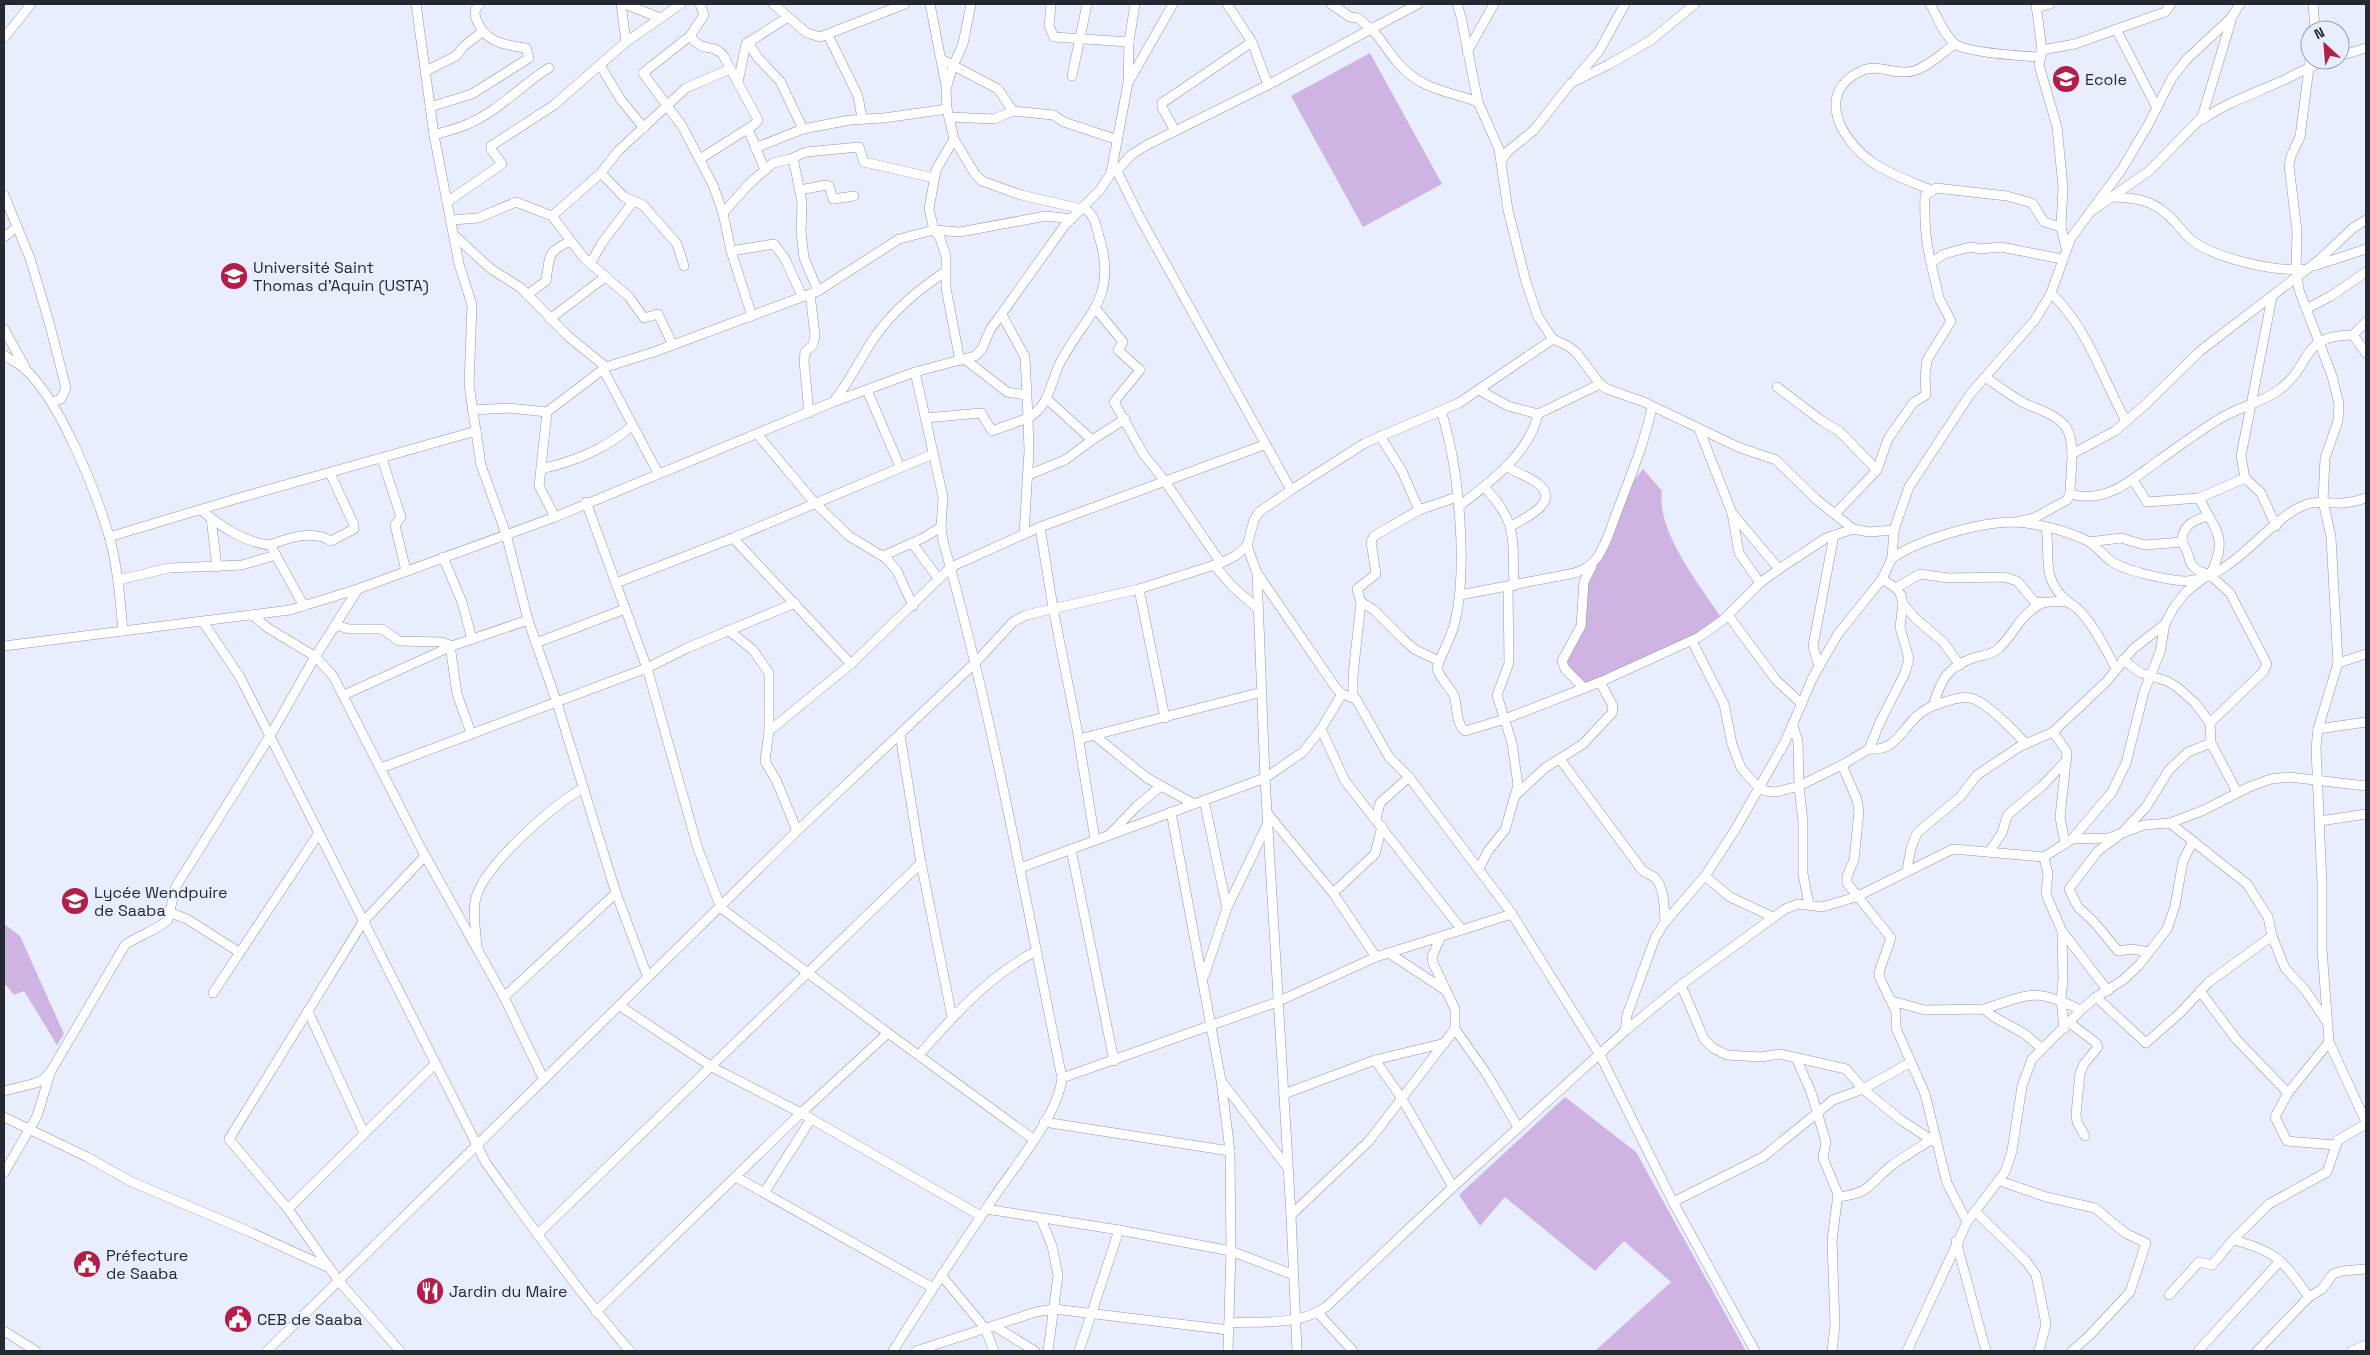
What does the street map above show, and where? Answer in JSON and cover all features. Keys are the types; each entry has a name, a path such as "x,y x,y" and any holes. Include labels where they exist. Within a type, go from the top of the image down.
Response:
{"street":[{"path":"4,38 31,4"},
{"path":"416,4 434,135 460,264 472,305 469,385 481,465 506,534 528,620 557,703 616,893 648,978"},
{"path":"430,107 472,94 530,58 526,48 508,46 482,32 475,15 475,9 480,4"},
{"path":"621,4 626,42"},
{"path":"625,4 645,7 660,18"},
{"path":"447,202 502,164 491,149 491,146 554,105 626,42 681,4"},
{"path":"700,4 704,18 690,36 643,72 644,77 682,126 714,185 724,213 731,251 752,316"},
{"path":"774,4 814,36 828,35 862,19 905,4"},
{"path":"925,418 981,413 992,431 1028,418 1038,412 1047,400 1061,362 1096,309 1104,279 1106,260 1095,219 1083,209 1021,195 982,181 975,174 954,139 930,4"},
{"path":"946,89 953,66 963,44 972,4"},
{"path":"1051,4 1049,26 1055,38 1129,42"},
{"path":"1072,76 1087,4"},
{"path":"1135,4 1129,42 1128,83 1115,168 1138,214 1264,445 1291,490"},
{"path":"1128,83 1173,4"},
{"path":"1227,4 1252,42 1268,85"},
{"path":"1331,4 1346,15 1358,18 1371,29 1409,74 1440,92 1478,102"},
{"path":"4,646 203,622 252,614 276,614 304,606 358,589 555,517 586,502 809,414 833,402 915,372 975,356 982,350 987,335 1072,219 1100,190 1115,168 1131,155 1268,85 1418,4"},
{"path":"1457,4 1478,102 1499,149 1512,229 1526,282 1538,317 1553,338 1576,352 1600,384 1607,389 1652,407 1738,447 1776,460 1816,499 1853,529"},
{"path":"1467,52 1494,4"},
{"path":"1501,162 1507,152 1534,130 1598,52 1625,4"},
{"path":"1571,83 1608,65 1651,40 1695,4"},
{"path":"1930,4 1955,44 1963,48 2011,56 2041,54 2074,44 2165,12 2171,4"},
{"path":"2050,4 2034,5 2041,54 2041,79 2057,127 2064,187 2061,227 2066,248"},
{"path":"2313,4 2314,20"},
{"path":"2087,215 2150,171 2196,124 2207,108 2231,18 2238,5"},
{"path":"738,82 743,51 748,42 788,17"},
{"path":"1625,1031 1628,1016 1652,945 1665,922 1705,876 1736,830 1792,725 1819,667 1838,634 1882,579 1892,558 1894,530 1908,486 1971,393 2035,320 2051,293 2066,248 2087,215 2122,169 2172,78 2186,60 2231,18"},
{"path":"2116,29 2157,108"},
{"path":"426,71 456,56 464,46 482,32"},
{"path":"828,35 858,96 862,118"},
{"path":"690,36 699,46 720,51 758,119 757,123 700,159"},
{"path":"748,42 758,58 780,81 803,129"},
{"path":"1175,131 1162,107 1162,103 1252,42"},
{"path":"1955,44 1912,72 1877,68 1863,70 1847,79 1840,86 1836,98 1835,112 1851,142 1873,163 1931,190 1943,188 1985,192 2028,201 2036,207 2044,222 2061,227"},
{"path":"2350,53 2366,48"},
{"path":"941,59 998,89 1013,111"},
{"path":"600,66 622,100 644,128"},
{"path":"434,135 474,122 498,107 523,85 549,68"},
{"path":"552,216 601,173 618,151 692,84 730,69"},
{"path":"2196,124 2234,100 2286,79 2300,70"},
{"path":"2169,1295 2199,1262 2212,1265 2233,1240 2269,1204 2327,1172 2335,1145 2340,1138 2366,1123 2329,1042 2322,949 2320,822 2316,748 2318,729 2338,663 2331,537 2323,501 2325,458 2338,421 2339,404 2332,376 2299,290 2296,273 2297,231 2289,166 2291,156 2300,137 2309,70"},
{"path":"755,148 803,129 862,118 948,113 994,119 1013,111 1053,115 1064,122 1118,140"},
{"path":"748,129 765,170"},
{"path":"954,139 941,160 934,178 929,209 934,230 944,246 946,288 963,360 1006,392 1026,395"},
{"path":"724,213 749,184 773,163 818,149 859,147 864,162 934,178"},
{"path":"793,158 803,213 801,241 815,336 813,345 805,354 809,414"},
{"path":"601,173 620,193 643,206 673,240 681,252 684,266"},
{"path":"800,190 826,185 829,186 833,199 854,196"},
{"path":"1835,514 1877,470 1888,439 1913,403 1926,395 1925,376 1930,351 1950,324 1950,318 1937,291 1926,243 1924,226 1925,196 1931,190"},
{"path":"4,195 42,298 66,388 61,399 52,402"},
{"path":"2113,197 2148,200 2167,214 2192,241 2204,248 2247,262 2296,273"},
{"path":"452,220 478,218 516,202 552,216 590,264 629,297 644,318 658,314 673,345"},
{"path":"590,264 602,243 633,202"},
{"path":"472,410 509,408 547,412 604,368 673,345 810,294 899,239 934,230 960,232 1046,216 1072,219"},
{"path":"2308,268 2353,228 2366,220"},
{"path":"4,236 17,227"},
{"path":"455,236 491,269 527,294 550,319 604,368 632,426 658,473"},
{"path":"527,294 546,281 550,254 556,248 571,242"},
{"path":"731,251 774,244 810,294"},
{"path":"1931,263 1944,254 1964,247 1980,249 2001,246 2062,259"},
{"path":"2072,454 2106,437 2126,421 2200,351 2272,297 2296,273 2366,249"},
{"path":"833,402 849,382 873,340 885,325 924,286 945,272"},
{"path":"2306,309 2339,292 2366,272"},
{"path":"550,319 605,276"},
{"path":"2051,293 2068,310 2084,332 2126,421"},
{"path":"2272,297 2241,456 2245,478 2261,493 2276,526"},
{"path":"1096,309 1123,342 1118,350 1140,370 1114,400 1144,455 1164,480 1233,588 1257,608"},
{"path":"1002,314 1025,357 1028,475 1024,534"},
{"path":"2070,494 2088,497 2099,496 2115,491 2134,480 2219,419 2264,399 2290,380 2318,341 2340,335 2353,335 2366,322"},
{"path":"4,329 26,370 52,402 86,474 109,537 118,580 123,631"},
{"path":"2353,335 2366,353"},
{"path":"266,1351 479,1145 797,831 976,662 1016,620 1053,608 1139,589 1218,564 1240,553 1247,546 1256,516 1291,490 1343,455 1380,436 1441,411 1479,390 1553,338"},
{"path":"4,355 26,370"},
{"path":"893,1351 1044,1122 1060,1092 1062,1078 976,662 941,527 943,497 915,372"},
{"path":"1892,558 1919,543 1936,538 1995,524 2034,518 2061,504 2070,494 2072,454 2066,428 2056,419 2023,402 1985,377"},
{"path":"1479,390 1508,406 1538,414 1600,384"},
{"path":"1777,387 1822,421 1839,431 1877,470"},
{"path":"868,390 900,467"},
{"path":"1047,400 1092,440"},
{"path":"1584,688 1565,669 1562,661 1581,626 1584,582 1596,559 1641,453 1652,407"},
{"path":"1441,411 1450,438 1457,497 1460,596 1455,624 1439,662 1438,673 1453,693 1458,720 1463,729 1472,730 1505,719 1600,682 1702,636 1728,615 1760,583 1826,538 1853,529 1869,532 1894,530"},
{"path":"547,412 539,490 555,517"},
{"path":"1458,507 1484,487 1506,466 1531,434 1538,414"},
{"path":"1028,475 1065,460 1125,419"},
{"path":"542,469 572,461 597,450 632,426"},
{"path":"1699,429 1732,513 1739,553 1760,583"},
{"path":"109,537 476,431"},
{"path":"757,434 814,502 858,543 884,556 897,571 913,606"},
{"path":"1380,436 1404,476 1419,510"},
{"path":"769,731 851,664 913,606 938,578 951,567 1040,527 1164,480 1264,445"},
{"path":"616,584 733,538 814,502 933,454"},
{"path":"382,459 400,517 395,525 406,571"},
{"path":"1506,466 1537,482 1545,492 1545,502 1541,507 1535,513 1511,526"},
{"path":"201,510 238,536 270,545 311,534 318,534 331,541 354,529 354,525 330,473"},
{"path":"2134,480 2147,502 2199,498 2245,478"},
{"path":"1479,869 1488,851 1505,830 1516,796 1518,780 1514,755 1497,695 1509,663 1514,539 1511,526 1499,502 1484,487"},
{"path":"1352,696 1361,602 1357,588 1376,574 1372,542 1374,536 1419,510 1457,497"},
{"path":"2199,498 2218,536 2220,550 2208,576"},
{"path":"916,1351 1036,1312 1054,1309 1229,1327 1296,1320 1318,1313 1518,1127 1625,1031 1681,985 1773,917 1791,906 1809,905 1822,907 1856,897 1907,870 1953,849 2044,857 2068,842 2112,792 2126,764 2150,676 2160,652 2165,624 2174,607 2186,592 2236,558 2299,507 2323,501 2335,504 2351,503 2366,498"},
{"path":"586,502 647,668 698,849 720,908 888,1034 1033,1139"},
{"path":"1732,513 1779,569"},
{"path":"2208,516 2189,524 2183,532 2182,542 2188,553 2191,566 2230,593 2267,664 2263,672 2210,723"},
{"path":"211,518 217,567"},
{"path":"2015,522 2046,527 2089,542 2112,562 2127,569 2185,581 2208,576"},
{"path":"884,556 941,527"},
{"path":"1040,527 1053,608 1079,739 1095,840"},
{"path":"2046,527 2049,578 2058,594 2094,630 2116,670"},
{"path":"1819,667 1813,646 1834,535"},
{"path":"733,538 795,602 851,664"},
{"path":"2089,542 2121,538 2145,545 2182,542"},
{"path":"912,543 938,578"},
{"path":"270,545 304,606"},
{"path":"1247,546 1257,573 1330,681 1342,694 1352,696 1358,702 1389,757 1408,777 1512,914 1600,1055 1673,1202 1755,1351"},
{"path":"118,580 169,568 242,565 276,555"},
{"path":"444,557 462,602 472,639"},
{"path":"1460,596 1580,572 1596,559"},
{"path":"1257,573 1265,778 1291,1215 1297,1351"},
{"path":"1896,588 1920,574 1948,578 2004,577 2017,581 2030,598 2043,603 2068,602"},
{"path":"1869,749 1910,659 1900,627 1903,604 1901,595 1896,588 1882,579"},
{"path":"4,1173 30,1130 51,1071 124,945 138,935 160,926 168,920 175,888 270,736 358,589"},
{"path":"1139,589 1165,718"},
{"path":"381,768 647,668 728,630 795,602"},
{"path":"1361,602 1374,610 1414,649 1439,662"},
{"path":"1933,706 1941,680 1960,664 1996,650 2025,614 2043,603"},
{"path":"1903,604 1916,619 1942,642 1960,664"},
{"path":"536,643 625,609"},
{"path":"252,614 268,628 316,657 333,676 426,856 504,997 544,1080"},
{"path":"1728,615 1776,680 1802,704"},
{"path":"344,695 452,646 528,620"},
{"path":"203,622 240,677 435,1064 479,1145 486,1163 537,1235 596,1312 630,1351"},
{"path":"1907,870 1911,848 1917,833 1960,797 1983,770 2026,744 2053,732 2116,670 2133,649 2165,624"},
{"path":"335,625 349,629 382,629 399,641 441,642 452,646"},
{"path":"728,630 753,650 769,673 769,731 765,761 777,782 797,831"},
{"path":"1692,641 1727,712 1737,759 1741,768 1758,787 1771,792 1799,786 1842,765 1869,749 1880,750 1889,746 1921,712 1933,706 1960,698 1976,699 2002,719 2026,744"},
{"path":"452,646 457,694 472,733"},
{"path":"2338,663 2366,654"},
{"path":"2124,660 2141,673 2177,686 2195,703 2210,723 2211,743 2237,792"},
{"path":"1516,796 1545,768 1583,744 1612,713 1613,706 1600,682"},
{"path":"1079,739 1262,692"},
{"path":"1020,868 1265,778 1294,760 1321,729 1342,694"},
{"path":"2318,729 2366,722"},
{"path":"1792,725 1798,742 1799,786 1803,822 1803,874 1809,905"},
{"path":"1321,729 1345,781 1462,930"},
{"path":"2053,732 2066,749 2067,760 2060,817 2068,842"},
{"path":"900,735 921,863 952,1017"},
{"path":"1094,735 1147,778 1194,804"},
{"path":"2149,952 2132,949 2118,950 2078,907 2068,891 2093,857 2121,834 2146,807 2169,770 2188,752 2211,743"},
{"path":"1560,760 1642,870 1655,877 1664,900 1665,922"},
{"path":"1989,852 2002,834 2007,816 2042,786 2067,760"},
{"path":"1842,765 1858,804 1854,860 1846,880 1856,897 1892,938 1879,973 1896,1012 1896,1028 1925,1094 1933,1141 1946,1183 1967,1222"},
{"path":"1333,893 1375,854 1380,803 1408,777"},
{"path":"2068,842 2099,839 2144,826 2170,823 2204,810 2237,792 2271,779 2289,777 2366,786"},
{"path":"1109,835 1161,786"},
{"path":"477,950 476,898 490,870 542,819 583,788"},
{"path":"1204,800 1227,908"},
{"path":"1171,812 1221,1080 1230,1151 1231,1252 1228,1351"},
{"path":"2320,822 2366,814"},
{"path":"1268,819 1333,893 1376,957"},
{"path":"1203,979 1227,908 1268,819"},
{"path":"2170,823 2247,884 2268,917 2272,936 2285,968 2327,1022"},
{"path":"213,993 319,833"},
{"path":"1908,1351 1956,1241 1975,1211 2000,1181 2012,1151 2022,1086 2032,1059 2041,1048 2067,1026 2096,997 2124,980 2149,952 2170,923 2183,861 2193,840"},
{"path":"1071,849 1114,1060"},
{"path":"400,1351 328,1268 288,1209 229,1139 363,922 426,856"},
{"path":"2044,857 2048,874 2046,892 2062,931 2108,991"},
{"path":"537,1235 921,863"},
{"path":"1705,876 1730,897 1773,917"},
{"path":"504,997 616,893"},
{"path":"171,913 187,919 239,952"},
{"path":"1062,1078 1277,1002 1376,957 1512,914"},
{"path":"2062,931 2061,1000 2067,1026 2096,1043 2098,1047 2084,1064 2080,1073 2076,1114 2077,1122 2085,1136"},
{"path":"2096,997 2146,1043 2180,1013 2200,991 2272,936"},
{"path":"1440,938 1432,957 1455,1009 1455,1029 1486,1073 1518,1127"},
{"path":"919,1055 952,1017 1008,967 1036,951"},
{"path":"1389,953 1446,990"},
{"path":"1681,985 1704,1038 1718,1051 1727,1055 1761,1057 1780,1054 1846,1068 1863,1089 1901,1120 1933,1141"},
{"path":"2200,991 2236,1039 2288,1093"},
{"path":"1892,1001 1925,1010 1984,1009 2013,998 2032,994 2061,1000 2081,1010"},
{"path":"620,1006 712,1066 984,1212 1118,1230 1231,1252 1294,1275"},
{"path":"1984,1009 2025,1034 2041,1048"},
{"path":"308,1011 364,1133"},
{"path":"1291,1215 1369,1141 1455,1029"},
{"path":"596,1312 801,1113 888,1034"},
{"path":"2329,1042 2288,1093 2275,1117 2286,1140 2335,1145"},
{"path":"1284,1094 1375,1060 1445,1043"},
{"path":"1796,1058 1809,1086 1826,1142 1823,1158 1838,1197 1832,1240 1835,1298 1832,1351"},
{"path":"1375,1060 1401,1097 1453,1187"},
{"path":"1673,1202 1763,1157 1833,1100 1863,1089 1911,1062"},
{"path":"288,1209 435,1064"},
{"path":"4,1091 36,1083 44,1079 51,1071"},
{"path":"1221,1080 1287,1167"},
{"path":"4,1117 87,1157 132,1182 250,1232 328,1268"},
{"path":"764,1193 811,1119"},
{"path":"1044,1122 1230,1151"},
{"path":"1838,1197 1852,1196 1872,1186 1890,1166 1933,1141"},
{"path":"736,1177 933,1288"},
{"path":"2000,1181 2042,1196 2095,1208 2125,1233 2146,1243 2130,1292 2095,1330 2072,1351"},
{"path":"1975,1211 2026,1261 2036,1275 2046,1324 2039,1351"},
{"path":"1040,1219 1052,1246 1058,1275 1048,1351"},
{"path":"1079,1351 1118,1230"},
{"path":"2233,1240 2260,1247 2280,1261 2309,1297"},
{"path":"1956,1241 1986,1351"},
{"path":"2198,1351 2280,1261"},
{"path":"2257,1351 2309,1297 2322,1289 2333,1274 2342,1271 2366,1269"},
{"path":"941,1276 990,1327 1035,1351"},
{"path":"1318,1313 1352,1351"},
{"path":"990,1327 994,1351"},
{"path":"4,1331 36,1351"},
{"path":"2352,1351 2366,1345"}],"shaded area":[{"path":"1370,53 1442,184 1363,227 1291,96"},
{"path":"1643,469 1662,491 1662,507 1673,541 1722,619 1699,639 1586,686 1559,656 1585,617 1585,587 1629,487"},
{"path":"4,924 20,936 64,1034 57,1045 24,991 14,995 6,985 4,986"},
{"path":"1565,1097 1636,1152 1746,1351 1595,1351 1671,1282 1624,1241 1595,1271 1505,1197 1480,1226 1459,1195"}],"place":[{"name":"Ecole","path":"2066,79"},
{"name":"Université Saint Thomas d’Aquin (USTA)","path":"234,276"},
{"name":"Lycée Wendpuire de Saaba","path":"75,901"},
{"name":"Préfecture de Saaba","path":"87,1264"},
{"name":"Jardin du Maire","path":"430,1291"},
{"name":"CEB de Saaba","path":"238,1319"}]}
